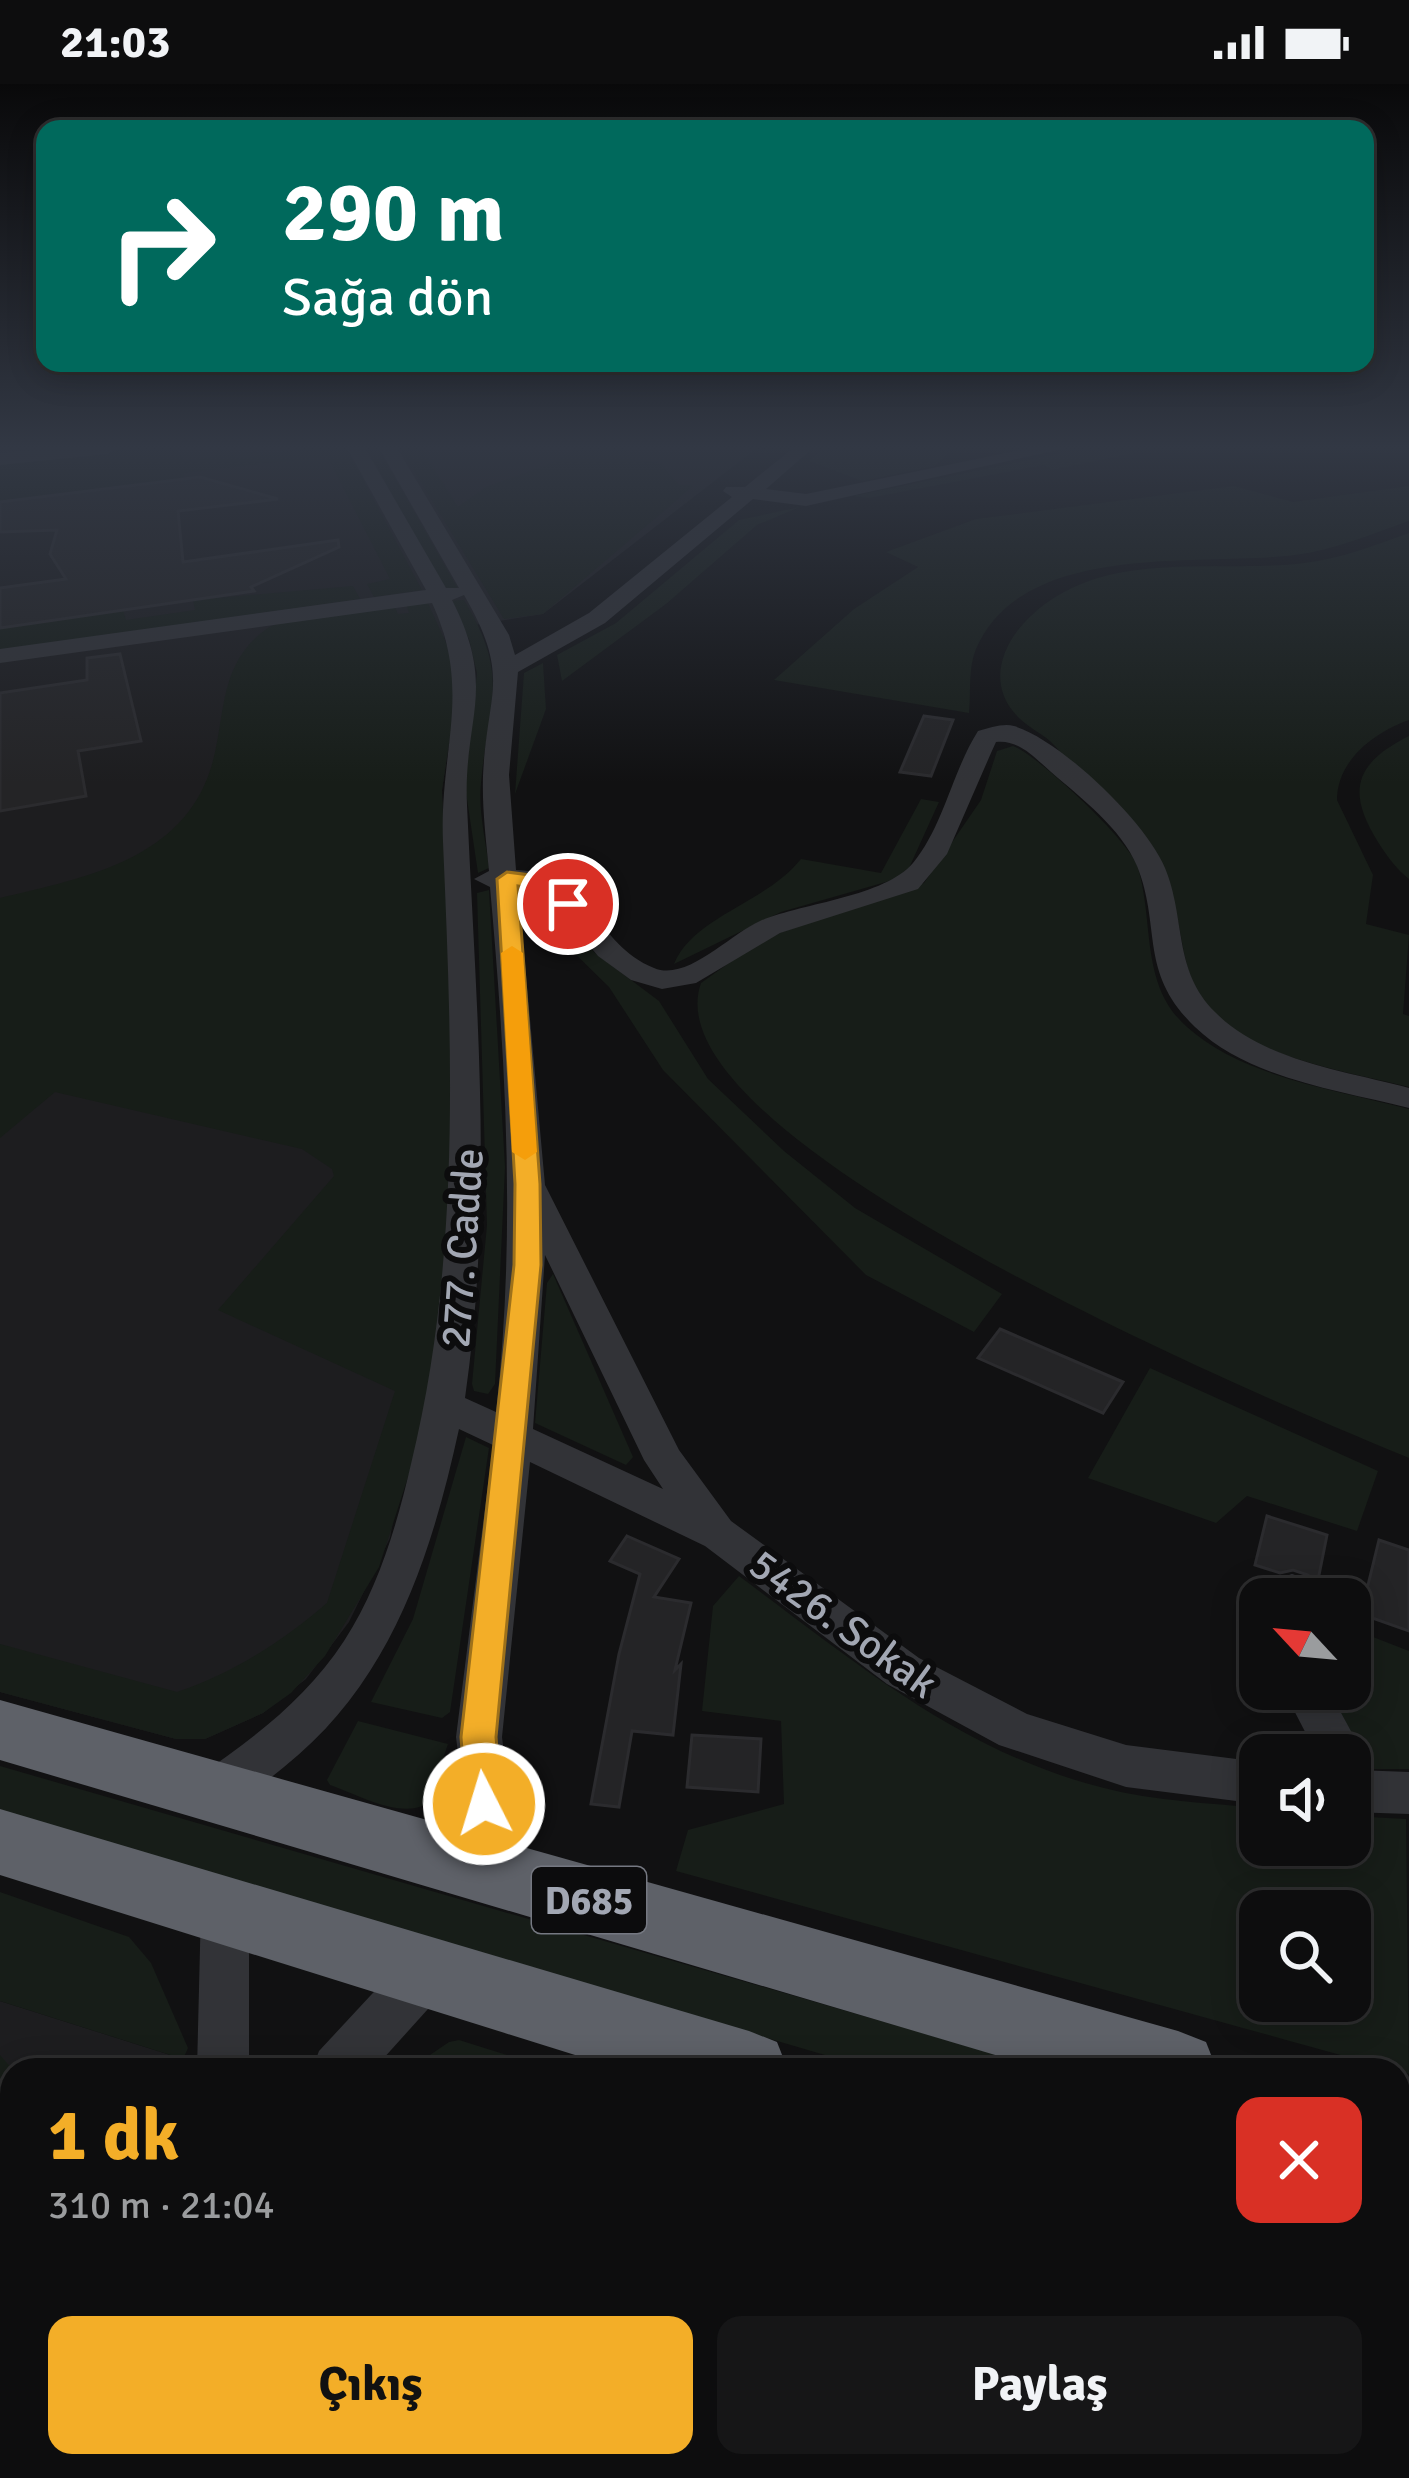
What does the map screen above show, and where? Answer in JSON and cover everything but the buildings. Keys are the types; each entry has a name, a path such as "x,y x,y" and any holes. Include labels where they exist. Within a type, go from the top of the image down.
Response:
{"highway":[{"name":"D685","path":"0,1730 1136,2058"},
{"path":"0,1842 710,2058"}],"street":[{"name":"277. Cadde","path":"215,1790 299,1729 358,1658 399,1576 447,1406 461,1316 469,1192 454,787 467,677 452,627 417,560"},
{"name":"277. Cadde","path":"454,560 472,590 516,628 496,788 507,879 527,1184 527,1265 478,1756 484,1804 515,1879"},
{"path":"516,628 576,608 636,560"},
{"path":"508,668 597,618 668,560"},
{"path":"0,656 472,590"},
{"path":"460,880 507,879 550,885 619,958 652,978 678,980 770,926 908,883 921,871 940,836 987,736 1016,734 1037,746 1141,849 1155,877 1170,966 1192,1011 1262,1055 1409,1098"},
{"path":"527,1184 664,1460 720,1534"},
{"name":"5426. Sokak","path":"447,1406 720,1534 903,1671 1015,1731 1106,1761 1239,1780"},
{"path":"223,2058 225,1907"},
{"path":"349,2058 428,1971"}],"shaded area":[{"path":"0,560 613,560 543,614 443,630 456,697 442,790 456,1179 390,1538 349,1622 306,1679 263,1713 205,1739 176,1739 0,1692"},
{"path":"380,560 406,560 422,590 374,597 367,584 390,579"},
{"path":"428,560 441,560 458,589 444,590"},
{"path":"468,560 607,560 543,614 504,619"},
{"path":"692,560 717,560 562,681 557,655 616,623"},
{"path":"902,560 1205,560 1119,565 1073,574 1033,590 999,614 976,649 969,713 774,680 854,609 918,567"},
{"path":"1409,560 1409,720 1383,732 1351,760 1337,800 1373,875 1366,924 1409,935 1403,1014 1409,1016 1409,1087 1279,1053 1232,1030 1214,1015 1188,970 1174,905 1162,875 1055,746 1019,718 1002,692 1002,664 1021,626 1061,594 1093,580 1162,568"},
{"path":"353,586 360,599 0,650 0,628 123,610 126,620 195,610 193,600"},
{"path":"464,600 487,650 493,690 480,794 489,868 478,873 465,786 477,673 469,639 449,601"},
{"path":"428,603 451,654 456,697 442,790 456,1179 428,1415 379,1567 325,1656 291,1693 263,1713 205,1739 176,1739 0,1692 0,1644 177,1692 237,1666 293,1630 327,1603 395,1391 218,1310 334,1176 332,1169 302,1149 55,1092 0,1138 0,898 88,875 143,851 167,834 204,786 237,662 268,628 395,607 398,614 409,613 407,606"},
{"path":"543,663 546,709 515,794 524,673"},
{"path":"1409,736 1409,879 1378,842 1360,793 1367,768"},
{"path":"1013,746 1061,781 1130,853 1142,886 1161,992 1187,1027 1236,1059 1264,1070 1409,1109 1409,1458 1119,1329 990,1262 869,1191 771,1118 710,1047 701,983 754,945 782,932 924,883 981,800 997,751"},
{"path":"921,799 939,802 909,868 893,880 781,912 674,964 697,934 769,888 801,859 881,873"},
{"path":"489,890 505,1167 495,1384 488,1394 474,1391 472,1384 487,1225 477,893"},
{"path":"526,894 543,900 595,953 659,1001 708,1079 784,1151 855,1208 1002,1294 974,1332 866,1275 663,1070 609,987 561,940 529,937"},
{"path":"553,1274 633,1457 626,1465 535,1423 547,1283"},
{"path":"1150,1368 1378,1471 1357,1531 1247,1496 1216,1523 1088,1478"},
{"path":"466,1437 489,1448 450,1712 442,1718 371,1702 413,1619"},
{"path":"739,1576 911,1701 1003,1752 1104,1788 1239,1806 1239,1866 1371,1866 1371,1817 1406,1819 1409,2058 1351,2058 676,1871 688,1830 784,1804 781,1721 702,1711 713,1606"},
{"path":"1371,1636 1409,1651 1409,1769 1371,1769 1371,1734 1349,1734 1336,1710 1371,1710"},
{"path":"358,1721 448,1744 428,1803 417,1808 393,1807 330,1785 327,1780"},
{"path":"0,1766 1009,2058 835,2058 0,1812"},
{"path":"0,1892 129,1937 151,1963 188,2048 180,2058 0,2001"},
{"path":"0,2001 180,2058 0,2058"},
{"path":"459,2040 517,2058 426,2058"}],"slow traffic":[{"path":"512,953 525,1152"}],"route":[{"path":"484,1804 478,1737 527,1265 527,1184 507,879 545,883 568,904"}]}
